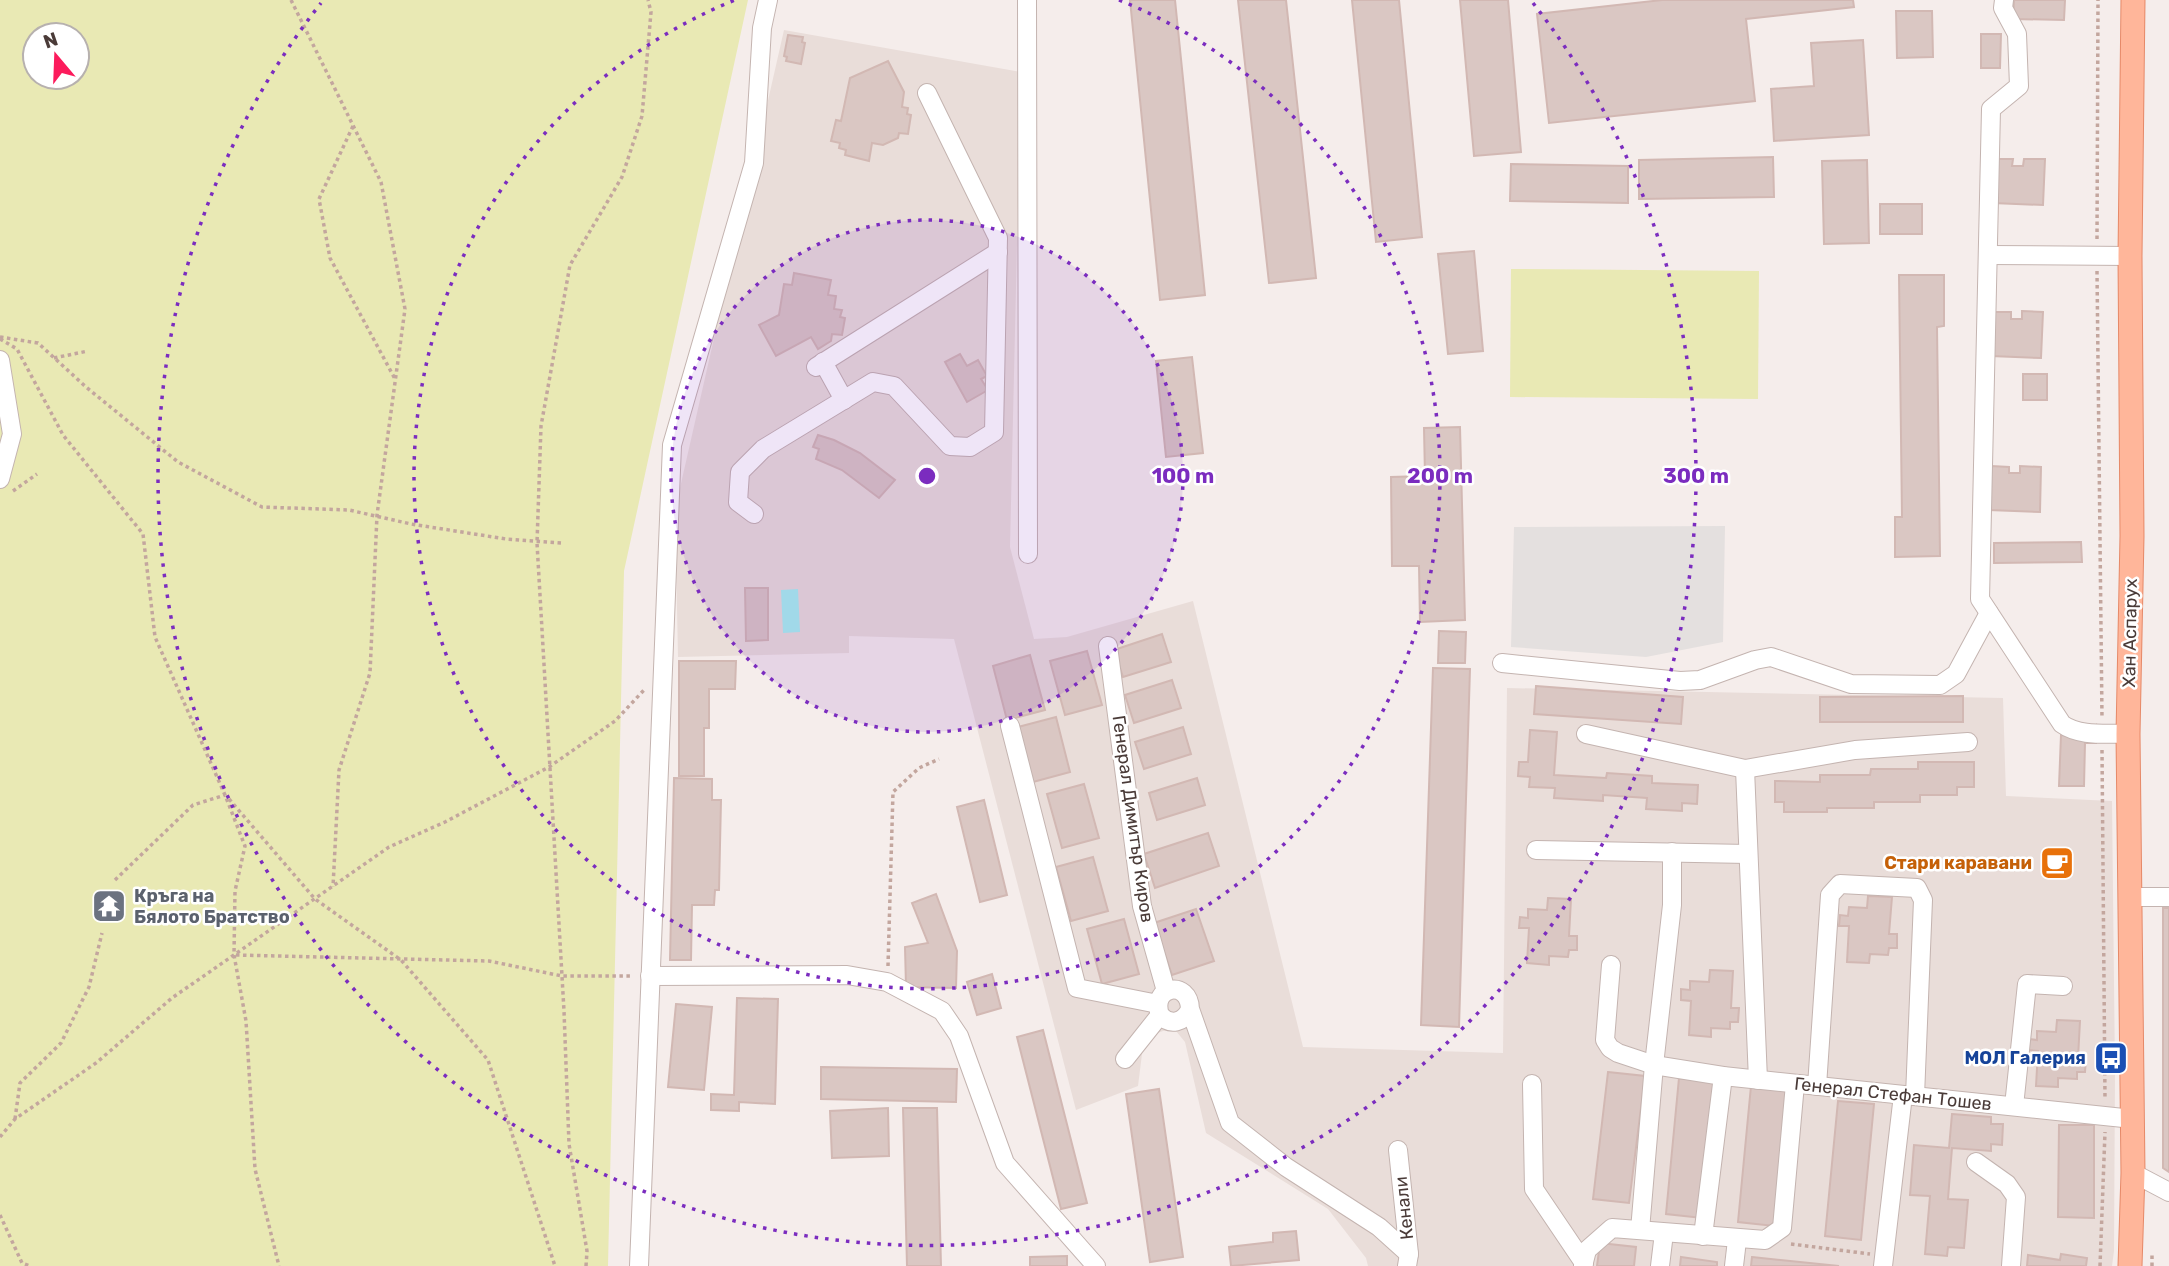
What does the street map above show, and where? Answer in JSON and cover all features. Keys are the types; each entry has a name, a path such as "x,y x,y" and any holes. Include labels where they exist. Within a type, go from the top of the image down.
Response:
{"main road":[{"name":"Хан Аспарух","path":"2130,1266 2133,1119 2128,734 2132,536 2130,256 2133,0"}],"street":[{"path":"639,1266 672,444 754,163 762,27 768,0"},
{"path":"1027,0 1028,554"},
{"path":"2004,0 2003,9 2017,34 2019,86 1991,109 1980,598 2062,724 2071,730 2128,734"},
{"path":"754,514 738,502 740,472 763,449 873,382 894,386 950,446 971,447 995,432 998,238 927,93"},
{"path":"844,400 819,364 998,251"},
{"path":"1988,255 2130,256"},
{"path":"0,360 12,434 5,486"},
{"path":"995,364 1027,365"},
{"path":"1502,663 1680,681 1700,680 1771,657 1852,684 1940,685 1956,674 1989,613"},
{"name":"Генерал Димитър Киров","path":"1108,646 1142,906 1164,1008"},
{"path":"1010,726 1077,988 1164,1008 1184,1018 1190,1003 1185,994 1176,990 1164,1008 1125,1059"},
{"path":"1586,734 1745,769 1856,750 1968,742"},
{"path":"1745,769 1758,1080"},
{"path":"1536,850 1748,854"},
{"path":"1640,1230 1654,1065 1672,905 1672,852"},
{"path":"1817,1086 1830,895 1840,884 1917,888 1923,901 1909,1096 1884,1261"},
{"path":"2130,897 2169,897"},
{"name":"Генерал Стефан Тошев","path":"1611,965 1605,1040 1609,1048 1618,1053 1654,1065 1758,1080 2133,1119"},
{"path":"650,976 847,975 887,982 942,1011 959,1036 1005,1163 1097,1266"},
{"path":"2014,1107 2027,984 2063,986"},
{"path":"1164,1008 1199,1035"},
{"path":"1189,1009 1230,1123 1286,1167 1379,1227 1408,1260"},
{"path":"1703,1236 1723,1076"},
{"path":"1532,1084 1534,1189 1584,1264"},
{"path":"1584,1264 1587,1250 1612,1228 1737,1240 1765,1240 1782,1228 1795,1084"},
{"name":"Кенали","path":"1398,1150 1408,1260"},
{"path":"1976,1163 2007,1184 2016,1197 2011,1266"},
{"path":"2133,1173 2169,1192"},
{"path":"1660,1266 1664,1233"},
{"path":"1734,1266 1737,1240"}],"path":[{"path":"291,0 381,182 405,309 377,515 370,673 339,770 333,887"},
{"path":"586,1266 587,1251 569,1144 537,543 541,426 570,265 622,177 642,116 651,12 648,0"},
{"path":"2098,0 2097,256 2106,1116 2100,1266"},
{"path":"354,126 319,199 330,258 396,382"},
{"path":"0,338 38,343 86,387 178,462 262,507 349,510 411,524 537,543 562,543"},
{"path":"0,338 17,349 63,435 143,534 155,637 245,846 235,891 234,955 246,1021 256,1169 279,1266"},
{"path":"54,358 88,351"},
{"path":"5,486 37,474"},
{"path":"0,1137 15,1119 96,1063 172,998 389,848 445,822 549,766 615,721 647,687"},
{"path":"887,982 891,942 893,792 919,768 939,759"},
{"path":"115,880 193,805 225,795"},
{"path":"225,795 316,900 401,960 488,1060 555,1266"},
{"path":"15,1119 20,1083 61,1042 89,987 102,933"},
{"path":"234,955 489,961 562,976 650,976"},
{"path":"0,1215 22,1263 30,1266"},
{"path":"1765,1240 1884,1261"}],"shaded area":[{"path":"784,30 1021,72 1010,547 1034,639 1067,637 1193,601 1303,1047 1503,1053 1507,688 2003,698 2006,796 2112,801 2115,1072 2112,1266 1368,1266 1366,1258 1328,1209 1206,1133 1185,1042 1176,1031 1163,1031 1152,1035 1143,1046 1138,1086 1076,1110 954,639 849,636 849,653 678,657 675,510"},
{"path":"1725,526 1723,642 1646,657 1511,647 1514,527"}],"green space":[{"path":"0,0 748,0 624,571 608,1266 0,1266"},
{"path":"1511,269 1759,271 1758,399 1510,397"}],"water":[{"path":"798,589 800,632 783,633 781,590"}],"building":[{"path":"1130,0 1175,0 1205,295 1160,300"},
{"path":"1238,0 1286,0 1316,278 1269,283"},
{"path":"1352,0 1399,0 1422,237 1376,242"},
{"path":"1460,0 1508,0 1521,152 1474,156"},
{"path":"1662,0 1853,0 1854,7 1746,19 1755,101 1549,123 1537,14"},
{"path":"2014,0 2065,0 2064,20 2013,19"},
{"path":"1896,11 1932,11 1933,57 1897,58"},
{"path":"1981,34 2001,34 2000,68 1981,68"},
{"path":"788,35 803,37 802,42 805,43 801,64 786,61 787,57 784,56"},
{"path":"1863,40 1869,135 1774,141 1771,89 1814,86 1811,43"},
{"path":"888,61 904,92 902,107 908,108 907,114 911,115 908,134 899,133 898,138 883,145 872,143 869,161 845,155 846,150 839,148 840,143 831,141 836,120 841,121 850,78"},
{"path":"1773,157 1774,197 1639,199 1639,160"},
{"path":"1994,159 2013,159 2012,166 2023,166 2024,159 2045,159 2043,205 1993,203"},
{"path":"1867,160 1869,243 1824,244 1822,161"},
{"path":"1511,164 1628,166 1628,203 1510,201"},
{"path":"1880,204 1922,204 1922,234 1880,234"},
{"path":"1474,251 1483,351 1448,354 1438,254"},
{"path":"794,273 831,280 828,295 836,296 834,309 842,310 840,317 845,318 842,335 832,334 831,341 818,349 811,337 776,356 759,325 779,315 784,284 792,285"},
{"path":"1899,275 1944,275 1944,326 1937,327 1940,556 1895,557 1895,517 1902,517"},
{"path":"2022,311 2043,312 2041,358 1991,356 1992,312 2011,312 2011,319 2022,319"},
{"path":"960,354 967,366 978,360 987,376 981,379 988,390 967,402 945,362"},
{"path":"1192,357 1203,453 1166,457 1156,361"},
{"path":"2023,374 2047,374 2047,400 2023,400"},
{"path":"1460,427 1465,620 1420,622 1419,566 1392,566 1391,477 1425,476 1424,428"},
{"path":"818,435 860,453 895,480 879,498 842,470 816,459 819,449 813,447"},
{"path":"1991,466 2009,467 2009,473 2020,473 2020,466 2041,467 2040,512 1989,510"},
{"path":"2081,542 2082,562 1994,563 1994,543"},
{"path":"745,588 768,588 768,640 746,641"},
{"path":"1439,631 1466,632 1465,663 1438,663"},
{"path":"1162,634 1171,662 1123,677 1114,650"},
{"path":"1087,651 1102,705 1065,715 1050,661"},
{"path":"1030,655 1045,710 1007,720 993,666"},
{"path":"679,661 736,661 735,689 709,689 709,728 704,728 704,776 679,776"},
{"path":"1433,668 1470,669 1459,1027 1421,1025"},
{"path":"1172,680 1181,708 1134,723 1125,695"},
{"path":"1536,686 1683,697 1681,724 1534,714"},
{"path":"1963,696 1963,722 1820,722 1820,697"},
{"path":"1056,717 1070,772 1033,782 1018,727"},
{"path":"2096,725 2096,743 2085,743 2084,786 2059,786 2061,735 2079,736"},
{"path":"1183,727 1191,754 1144,769 1135,742"},
{"path":"1530,730 1557,732 1554,775 1606,778 1607,773 1652,776 1652,783 1698,785 1697,804 1682,803 1682,811 1646,809 1647,798 1603,795 1603,801 1554,798 1555,788 1529,787 1530,777 1518,776 1519,762 1528,762"},
{"path":"1918,762 1974,762 1974,787 1957,787 1957,795 1920,795 1920,802 1874,802 1874,808 1827,808 1827,812 1784,812 1784,802 1775,802 1775,781 1820,782 1820,775 1870,775 1871,769 1918,769"},
{"path":"674,778 712,779 712,800 721,800 719,890 715,890 714,905 692,905 691,960 670,960"},
{"path":"1197,778 1205,805 1157,820 1149,793"},
{"path":"1084,784 1099,838 1062,848 1047,794"},
{"path":"984,800 1007,895 980,902 957,807"},
{"path":"1208,833 1219,866 1155,888 1144,854"},
{"path":"1093,857 1108,911 1071,921 1056,867"},
{"path":"936,894 957,951 956,988 906,987 905,947 928,943 912,903"},
{"path":"1868,896 1892,897 1889,934 1897,934 1897,948 1889,948 1888,955 1870,954 1869,963 1847,962 1849,926 1839,926 1840,915 1848,916 1849,907 1867,908"},
{"path":"1548,898 1571,899 1569,936 1577,936 1577,950 1569,950 1568,957 1549,956 1549,965 1527,963 1529,928 1519,928 1520,917 1528,918 1528,909 1547,910"},
{"path":"2163,908 2169,908 2169,1172 2163,1168"},
{"path":"1196,909 1214,961 1172,975 1154,923"},
{"path":"1124,919 1139,974 1102,984 1087,929"},
{"path":"1710,970 1733,971 1731,1008 1739,1008 1738,1022 1730,1022 1730,1029 1711,1028 1711,1037 1689,1035 1691,1001 1681,1000 1681,989 1690,990 1690,981 1709,982"},
{"path":"992,974 1001,1008 977,1015 967,982"},
{"path":"737,998 778,999 775,1104 739,1102 739,1111 711,1110 711,1094 734,1095"},
{"path":"676,1004 712,1007 704,1090 668,1087"},
{"path":"2057,1020 2080,1021 2078,1058 2086,1058 2085,1072 2077,1072 2077,1079 2058,1078 2058,1087 2036,1086 2038,1051 2028,1050 2029,1039 2037,1040 2037,1031 2056,1032"},
{"path":"1043,1030 1087,1203 1061,1209 1017,1037"},
{"path":"821,1067 957,1069 956,1102 821,1099"},
{"path":"1608,1072 1645,1076 1629,1203 1593,1199"},
{"path":"1679,1078 1715,1082 1702,1218 1666,1214"},
{"path":"1751,1086 1787,1090 1774,1226 1738,1222"},
{"path":"1159,1089 1183,1257 1150,1262 1126,1094"},
{"path":"1838,1101 1874,1104 1861,1240 1825,1236"},
{"path":"888,1108 889,1156 832,1158 830,1111"},
{"path":"903,1108 937,1108 941,1266 907,1266"},
{"path":"1952,1114 1991,1117 1991,1124 2003,1124 2002,1145 1991,1144 1991,1151 1952,1148 1948,1199 1968,1200 1964,1248 1948,1247 1947,1256 1925,1254 1930,1196 1910,1195 1914,1145 1949,1148"},
{"path":"2059,1125 2094,1125 2094,1218 2058,1217"},
{"path":"1296,1231 1299,1260 1231,1266 1229,1247 1273,1242 1273,1233"},
{"path":"1600,1243 1636,1247 1634,1266 1597,1266"},
{"path":"2061,1254 2087,1258 2086,1266 2027,1266 2028,1255 2060,1260"},
{"path":"1067,1256 1067,1266 1030,1266 1030,1257"},
{"path":"1681,1257 1717,1262 1717,1266 1680,1266"},
{"path":"1752,1257 1839,1266 1751,1266"}],"place":[{"name":"Стари каравани","path":"2057,863"},
{"name":"Кръга на Бялото Братство","path":"109,906"},
{"name":"МОЛ Галерия","path":"2111,1058"}]}
